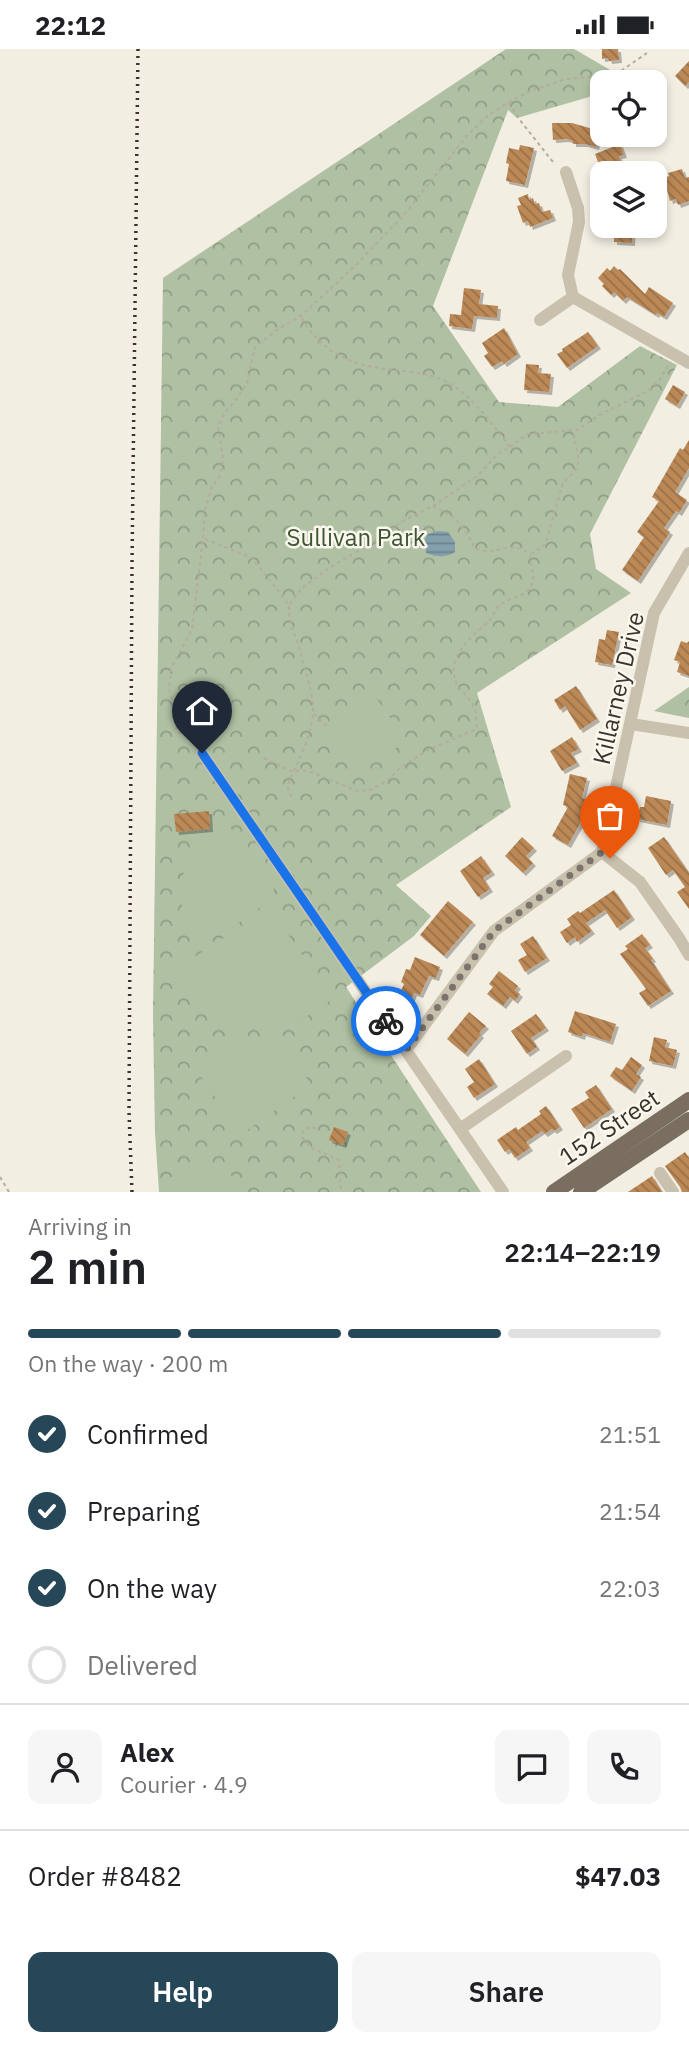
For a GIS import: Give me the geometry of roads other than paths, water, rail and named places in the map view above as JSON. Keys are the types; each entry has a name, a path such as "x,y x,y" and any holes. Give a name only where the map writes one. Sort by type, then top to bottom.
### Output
{"main road":[{"name":"152 Street","path":"554,1192 689,1100"},
{"name":"152 Street","path":"581,1192 689,1120"}],"street":[{"path":"566,173 579,215 568,275 573,297 689,363"},
{"path":"540,320 573,297"},
{"name":"Killarney Drive","path":"602,852 654,613 689,554"},
{"path":"631,724 689,733"},
{"path":"202,753 503,1192"},
{"path":"406,1050 494,931 602,852 640,883 689,955"},
{"path":"460,1129 566,1056"},
{"path":"660,1174 673,1192"}],"water":[{"path":"448,532 455,542 455,552 441,556 426,553 425,539 428,534"}],"railway":[{"path":"132,1192 129,1112 138,49"}],"park label":[{"name":"Sullivan Park","path":"356,537"}]}
